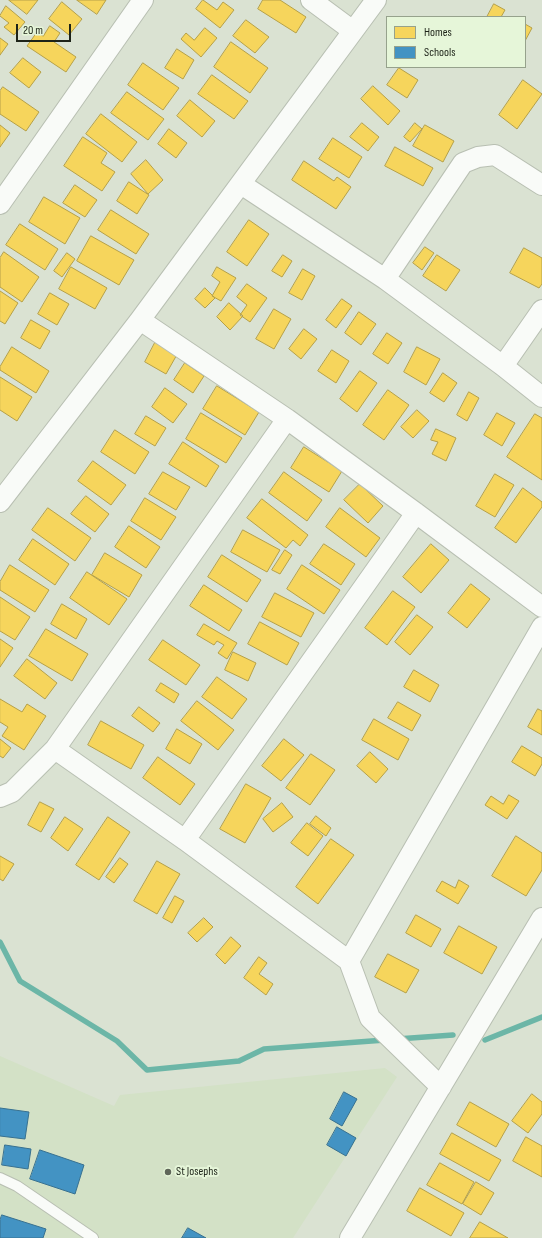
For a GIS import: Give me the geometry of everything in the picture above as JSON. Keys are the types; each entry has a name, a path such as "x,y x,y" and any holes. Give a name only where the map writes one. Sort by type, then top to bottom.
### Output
{"street":[{"path":"0,204 143,0"},
{"path":"311,0 353,31"},
{"path":"0,502 140,320 376,0"},
{"path":"385,279 463,163 478,157 495,155 542,185"},
{"path":"241,184 385,279 503,366 542,398"},
{"path":"503,366 542,310"},
{"path":"140,320 287,419 542,606"},
{"path":"0,797 12,792 55,750 287,419"},
{"path":"185,840 416,513"},
{"path":"349,960 542,627"},
{"path":"55,750 185,840 349,960 370,1018 441,1087"},
{"path":"350,1238 542,918"}],"lane":[{"path":"0,1178 17,1186 93,1238"}],"shaded area":[{"name":"St Josephs","path":"0,1056 114,1106 120,1095 385,1068 397,1077 293,1238 0,1238"}],"building: Homes":[{"path":"9,0 38,0 27,14"},
{"path":"77,0 106,0 97,14"},
{"path":"203,0 217,10 223,2 234,10 220,28 196,9"},
{"path":"263,0 280,0 306,17 296,33 258,9"},
{"path":"62,2 82,19 69,35 49,19"},
{"path":"494,4 505,10 502,16 488,16"},
{"path":"6,6 25,22 14,35 4,27 9,23 0,16"},
{"path":"246,20 269,37 255,53 233,36"},
{"path":"526,25 532,28 526,39"},
{"path":"50,26 60,33 54,42 76,57 66,72 27,46 37,32 43,36"},
{"path":"205,28 217,38 201,57 181,39 186,33 194,40"},
{"path":"0,38 8,44 0,55"},
{"path":"231,42 268,68 250,93 214,67"},
{"path":"177,49 194,60 183,79 165,68"},
{"path":"23,58 41,72 29,88 10,73"},
{"path":"143,63 179,88 163,110 128,85"},
{"path":"399,68 418,80 407,98 387,85"},
{"path":"212,75 248,101 234,119 198,94"},
{"path":"523,80 542,94 517,129 499,115"},
{"path":"373,86 400,111 388,125 361,99"},
{"path":"3,87 39,112 26,131 0,114 0,91"},
{"path":"127,92 164,119 148,140 111,113"},
{"path":"190,100 215,121 202,137 177,116"},
{"path":"101,114 137,142 122,162 86,134"},
{"path":"362,123 379,137 368,151 350,137"},
{"path":"415,123 422,129 410,142 404,137"},
{"path":"0,125 10,133 0,147"},
{"path":"425,125 454,141 443,162 413,146"},
{"path":"169,129 187,143 176,158 158,144"},
{"path":"83,137 107,153 101,163 115,172 102,191 64,166"},
{"path":"333,138 362,157 349,178 319,159"},
{"path":"395,147 433,168 423,186 385,166"},
{"path":"146,160 163,180 148,194 131,174"},
{"path":"304,161 334,181 337,177 351,187 336,209 292,180"},
{"path":"129,182 149,195 137,214 117,201"},
{"path":"75,185 97,200 85,217 63,203"},
{"path":"44,197 80,218 65,244 29,222"},
{"path":"111,210 149,234 136,254 98,230"},
{"path":"249,220 269,234 247,266 227,252"},
{"path":"20,224 58,249 45,270 6,245"},
{"path":"91,236 134,260 119,285 77,261"},
{"path":"425,247 434,253 422,270 413,263"},
{"path":"524,248 542,258 542,284 539,288 510,273"},
{"path":"4,252 39,277 22,302 0,287 0,258"},
{"path":"67,253 75,259 62,277 54,271"},
{"path":"283,255 292,261 282,277 272,271"},
{"path":"437,255 460,270 446,291 423,276"},
{"path":"71,267 107,288 95,309 59,289"},
{"path":"217,267 236,278 221,301 212,296 220,282 212,276"},
{"path":"303,269 315,276 302,300 289,293"},
{"path":"247,284 267,298 250,322 240,315 247,305 237,297"},
{"path":"205,288 215,298 205,308 195,299"},
{"path":"0,291 18,303 5,324 0,321"},
{"path":"50,293 69,304 57,325 38,314"},
{"path":"342,299 352,306 336,328 326,320"},
{"path":"229,303 243,316 230,330 217,317"},
{"path":"274,309 291,319 274,349 256,339"},
{"path":"359,312 376,324 361,345 345,333"},
{"path":"31,320 50,331 40,349 21,338"},
{"path":"304,329 317,339 301,359 289,349"},
{"path":"387,333 402,343 388,364 373,354"},
{"path":"157,339 179,351 166,374 145,362"},
{"path":"12,347 49,371 36,393 0,370 0,367"},
{"path":"417,347 440,359 426,385 404,372"},
{"path":"332,350 349,361 336,383 318,371"},
{"path":"185,363 204,376 193,393 174,380"},
{"path":"360,371 377,383 357,412 340,399"},
{"path":"443,373 457,383 444,402 430,393"},
{"path":"0,377 32,397 17,421 0,410"},
{"path":"217,386 259,412 245,435 203,409"},
{"path":"165,388 187,404 173,423 152,407"},
{"path":"388,390 409,405 384,440 363,425"},
{"path":"469,392 479,398 467,421 457,415"},
{"path":"417,410 429,421 413,438 401,427"},
{"path":"201,413 242,438 226,463 186,439"},
{"path":"497,413 515,423 502,446 484,435"},
{"path":"535,414 542,418 542,480 507,457"},
{"path":"146,416 166,428 155,446 135,434"},
{"path":"436,429 456,438 446,461 432,454 438,442 431,440"},
{"path":"115,430 149,452 135,474 101,452"},
{"path":"183,442 219,466 206,487 169,464"},
{"path":"304,447 342,471 329,492 291,468"},
{"path":"93,461 126,485 111,505 78,481"},
{"path":"163,472 190,487 176,510 149,494"},
{"path":"284,472 322,500 307,521 269,493"},
{"path":"495,474 514,485 495,517 476,506"},
{"path":"360,484 383,506 368,523 344,500"},
{"path":"523,488 542,502 542,507 516,543 495,528"},
{"path":"86,496 109,514 95,532 71,514"},
{"path":"145,498 176,517 161,540 131,521"},
{"path":"262,499 308,535 300,546 293,540 286,548 247,518"},
{"path":"48,508 91,538 75,561 32,530"},
{"path":"340,508 380,538 366,557 326,527"},
{"path":"129,526 160,547 146,568 115,547"},
{"path":"243,530 280,550 267,572 231,552"},
{"path":"33,539 69,564 55,585 19,560"},
{"path":"324,544 355,564 341,585 310,564"},
{"path":"431,544 449,560 421,593 403,577"},
{"path":"285,550 292,555 280,574 272,570"},
{"path":"105,553 142,575 129,597 92,575"},
{"path":"222,555 261,580 247,602 208,577"},
{"path":"10,565 49,590 35,612 0,590 0,582"},
{"path":"302,565 340,590 324,614 287,589"},
{"path":"87,572 127,599 109,625 70,598"},
{"path":"471,584 490,599 467,628 448,613"},
{"path":"204,585 242,610 229,631 190,606"},
{"path":"393,591 415,607 387,645 365,628"},
{"path":"275,593 314,613 301,637 262,617"},
{"path":"0,597 30,617 15,640 0,631"},
{"path":"62,604 87,619 76,639 51,624"},
{"path":"417,615 433,627 410,655 395,642"},
{"path":"260,622 299,643 287,665 248,644"},
{"path":"204,624 237,643 227,659 218,653 224,645 217,641 214,645 197,635"},
{"path":"46,629 88,654 72,681 29,656"},
{"path":"0,639 13,648 0,667"},
{"path":"163,640 200,665 186,685 149,660"},
{"path":"233,652 256,663 248,681 225,670"},
{"path":"27,659 57,683 45,699 14,676"},
{"path":"414,670 439,685 430,702 404,687"},
{"path":"217,677 247,699 232,719 202,697"},
{"path":"161,683 179,694 174,703 156,691"},
{"path":"0,699 22,712 27,704 46,716 24,750 2,736 8,727 0,722"},
{"path":"197,701 234,730 218,750 181,721"},
{"path":"398,702 421,715 412,731 388,718"},
{"path":"139,707 160,723 153,732 132,716"},
{"path":"538,709 542,711 542,735 528,727"},
{"path":"374,719 409,739 398,760 362,740"},
{"path":"101,721 144,745 131,769 88,745"},
{"path":"177,729 202,744 190,764 166,749"},
{"path":"0,739 11,748 3,758 0,756"},
{"path":"284,739 304,755 281,781 262,766"},
{"path":"522,746 542,758 542,764 535,776 512,762"},
{"path":"370,752 388,769 376,783 357,766"},
{"path":"311,754 335,770 310,805 286,788"},
{"path":"158,757 195,784 180,805 143,778"},
{"path":"246,784 271,798 245,843 220,829"},
{"path":"509,795 519,801 507,819 485,805 491,796 503,804"},
{"path":"40,802 54,809 41,832 28,825"},
{"path":"282,803 293,817 273,832 263,819"},
{"path":"316,816 331,828 326,836 310,824"},
{"path":"65,817 83,829 68,851 51,838"},
{"path":"108,817 130,832 99,880 76,865"},
{"path":"307,823 323,836 308,856 291,843"},
{"path":"516,836 542,853 542,870 526,896 492,876"},
{"path":"331,839 354,855 318,904 296,887"},
{"path":"0,856 14,864 3,881 0,879"},
{"path":"120,858 128,864 114,883 106,877"},
{"path":"157,861 180,874 157,914 134,901"},
{"path":"459,880 469,886 458,904 436,891 442,881 455,888"},
{"path":"175,896 184,901 172,923 163,918"},
{"path":"416,915 441,929 431,947 406,933"},
{"path":"204,918 213,927 197,942 188,933"},
{"path":"459,926 497,947 482,974 444,953"},
{"path":"231,937 241,946 225,964 216,955"},
{"path":"388,954 419,970 406,993 375,977"},
{"path":"259,957 267,963 259,974 273,984 266,995 244,978"},
{"path":"532,1094 542,1102 542,1114 528,1133 512,1121"},
{"path":"470,1102 509,1124 496,1147 457,1125"},
{"path":"452,1133 501,1160 489,1181 440,1154"},
{"path":"526,1137 542,1146 542,1177 513,1161"},
{"path":"440,1163 474,1182 462,1204 427,1185"},
{"path":"476,1182 494,1193 481,1215 463,1204"},
{"path":"420,1188 464,1213 451,1236 407,1211"},
{"path":"480,1222 508,1238 470,1238"}],"building: Schools":[{"path":"344,1092 357,1099 342,1126 330,1119"},
{"path":"0,1108 29,1112 25,1139 0,1136"},
{"path":"337,1127 356,1138 346,1156 327,1145"},
{"path":"5,1145 31,1149 28,1169 2,1165"},
{"path":"40,1150 84,1165 75,1194 30,1179"},
{"path":"2,1215 46,1229 43,1238 0,1238 0,1220"},
{"path":"188,1228 206,1238 182,1238"}],"waterway":[{"path":"0,942 20,981 117,1041 147,1070 239,1061 264,1049 385,1040"},
{"path":"485,1040 542,1017"},
{"path":"397,1039 453,1035"}],"place":[{"name":"St Josephs","path":"168,1172"}]}
